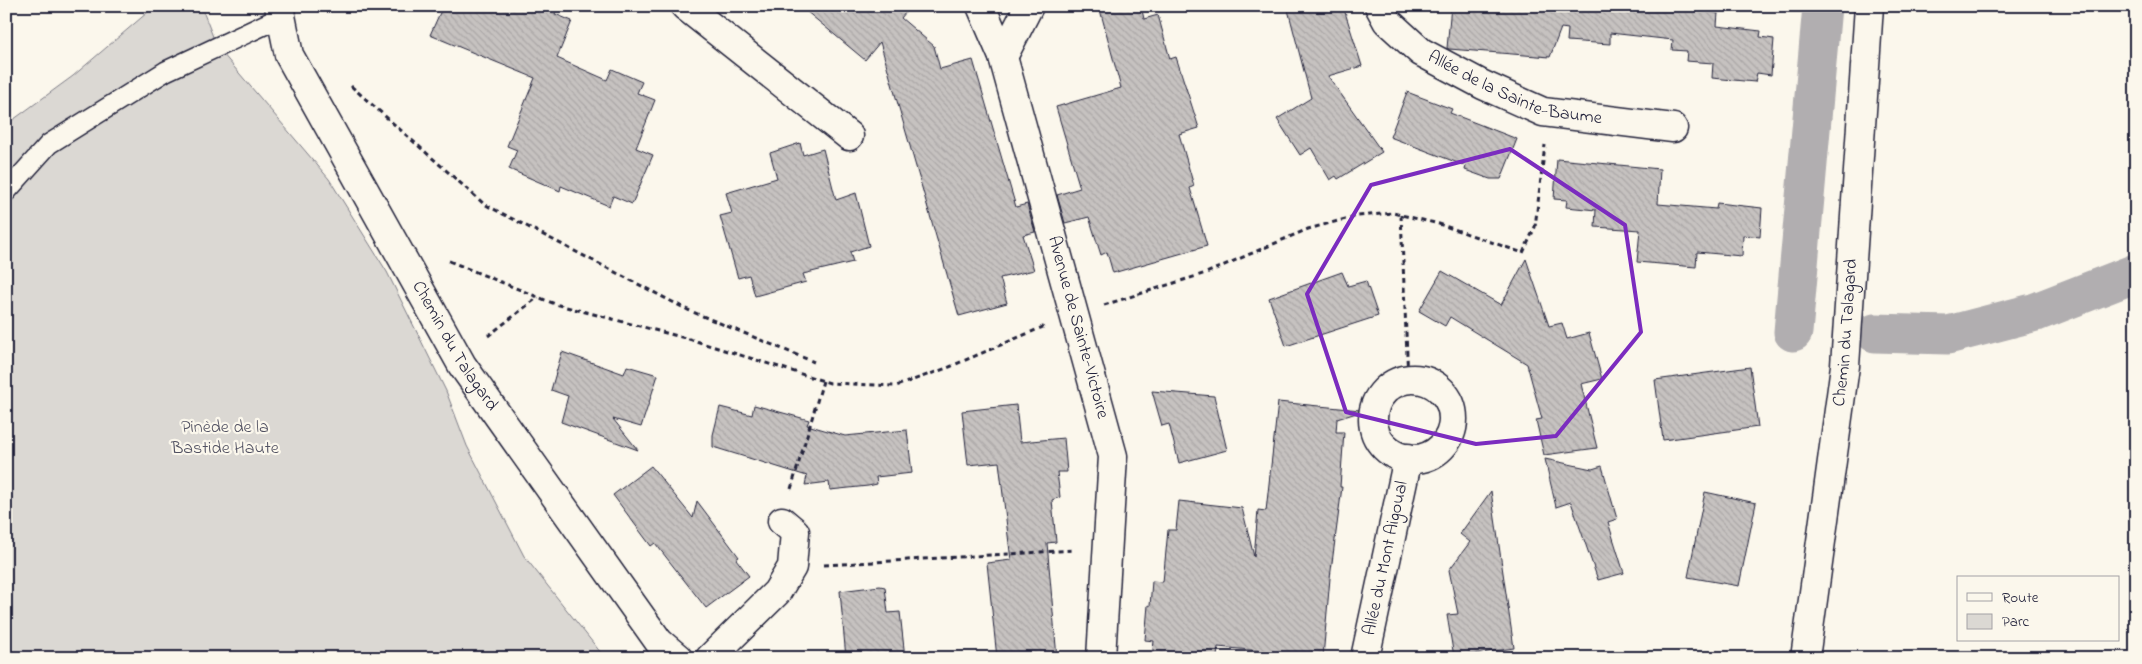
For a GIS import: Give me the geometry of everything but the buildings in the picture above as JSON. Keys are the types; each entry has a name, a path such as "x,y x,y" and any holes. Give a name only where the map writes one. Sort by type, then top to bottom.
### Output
{"street":[{"path":"685,6 849,136"},
{"name":"Avenue de Sainte-Victoire","path":"981,6 1003,57 1113,456 1101,658"},
{"path":"1003,57 1029,6"},
{"name":"Allée de la Sainte-Baume","path":"1379,6 1387,21 1421,52 1482,85 1549,113 1673,128"},
{"name":"Chemin du Talagard","path":"1805,658 1846,366 1869,6"},
{"name":"Chemin du Talagard","path":"280,12 289,55 462,364 659,642 678,658"},
{"name":"Allée du Mont Aigoual","path":"1408,379 1421,379 1433,384 1444,393 1451,405 1454,418 1451,432 1444,444 1434,453 1421,458 1408,458 1395,454 1385,447 1378,437 1374,412 1378,400 1386,390 1396,383 1408,379"},
{"name":"Allée du Mont Aigoual","path":"1365,658 1408,458"},
{"path":"710,658 777,592 792,567 795,532 782,521"}],"lane":[{"path":"6,192 49,144 166,71 280,12"}],"path":[{"path":"351,86 484,204 688,310 814,362"},
{"path":"1099,307 1206,273 1308,229 1357,216 1393,213 1439,224 1523,253 1535,227 1549,113"},
{"path":"1401,216 1408,379"},
{"path":"449,261 555,304 689,339 823,381 896,386 946,368 1053,323"},
{"path":"488,336 538,297"},
{"path":"782,521 823,381"},
{"path":"792,567 1108,548"}],"highlighted area":[{"path":"1510,149 1625,225 1641,332 1556,436 1476,444 1346,412 1307,294 1371,185"}],"green space":[{"name":"Pinède de la Bastide Haute","path":"155,6 201,6 217,47 329,179 387,272 446,391 467,446 524,556 605,658 6,658 6,125 73,76"}],"waterway":[{"path":"1793,332 1822,6"},
{"path":"1875,333 1948,335 2036,312 2136,273"}]}
